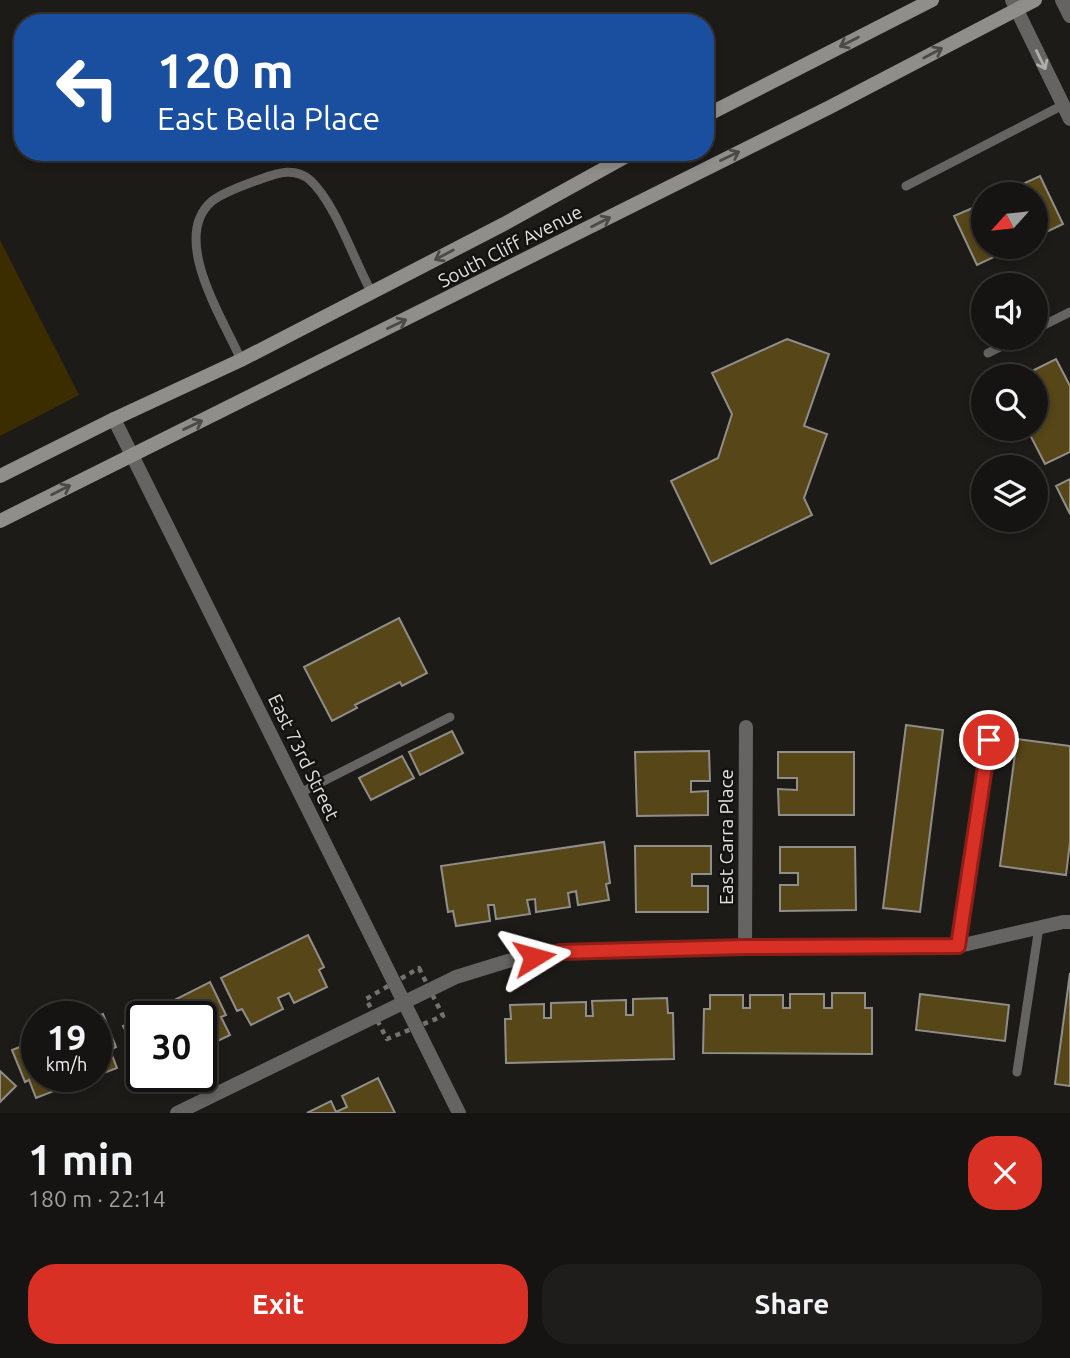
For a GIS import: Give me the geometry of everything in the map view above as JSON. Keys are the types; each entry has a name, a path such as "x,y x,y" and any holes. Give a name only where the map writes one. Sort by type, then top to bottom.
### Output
{"main road":[{"path":"714,111 932,0"},
{"name":"South Cliff Avenue","path":"0,521 830,107 1014,5 1035,0"},
{"name":"South Cliff Avenue","path":"0,476 241,360 617,161"}],"street":[{"path":"1062,0 1070,16"},
{"path":"1014,5 1070,119"},
{"name":"East 73rd Street","path":"114,419 458,1113"},
{"name":"East Carra Place","path":"745,947 746,727"},
{"path":"958,946 989,740"},
{"path":"177,1113 456,977 508,961 560,952 745,947 958,946 1070,922"}],"lane":[{"path":"906,186 1063,105"},
{"path":"241,360 205,282 195,246 197,222 212,201 286,170 309,178 330,208 372,293"},
{"path":"1048,323 1070,312"},
{"path":"988,353 994,350"},
{"path":"300,793 450,717"},
{"path":"1017,1072 1039,927"}],"shaded area":[{"path":"0,240 79,395 0,436"}],"building":[{"path":"1040,176 1043,182 1027,182"},
{"path":"1048,193 1063,224 1048,231"},
{"path":"971,209 971,252 954,216"},
{"path":"974,259 990,259 977,265"},
{"path":"787,339 829,354 804,426 827,434 804,498 812,515 711,564 671,481 718,458 732,414 712,373"},
{"path":"1056,359 1070,386 1070,452 1048,463 1048,455 1040,455 1033,441 1048,441 1046,364"},
{"path":"1070,479 1070,514 1056,486"},
{"path":"399,618 427,673 402,686 400,682 355,705 357,708 332,721 304,667"},
{"path":"906,725 943,730 920,912 883,908"},
{"path":"452,731 463,753 420,775 409,752"},
{"path":"1017,739 1070,746 1070,842 1066,875 1000,866"},
{"path":"709,751 710,781 691,781 691,792 708,791 708,815 637,816 635,752"},
{"path":"778,752 854,752 854,815 779,815 778,789 797,790 797,778 778,778"},
{"path":"402,756 414,778 371,800 359,778"},
{"path":"604,842 610,883 606,884 609,900 578,905 576,891 568,893 570,907 536,912 535,899 527,900 530,914 496,919 494,905 488,905 490,921 456,926 453,911 448,912 441,866"},
{"path":"635,846 711,846 711,874 692,874 692,886 708,886 708,912 636,912"},
{"path":"780,847 855,847 856,910 780,911 780,885 798,885 798,873 780,873"},
{"path":"308,935 324,967 319,970 327,987 294,1003 289,993 278,998 283,1009 251,1025 242,1009 237,1011 221,978"},
{"path":"1070,973 1070,1086 1055,1084"},
{"path":"210,982 226,1015 221,1017 230,1035 217,1041 217,1001 172,1001"},
{"path":"832,993 865,993 865,1008 872,1008 872,1054 703,1053 704,1009 710,1009 710,995 743,995 743,1008 750,1008 750,995 783,995 783,1008 790,1008 790,994 824,994 824,1008 832,1008"},
{"path":"920,994 1009,1005 1005,1041 916,1030"},
{"path":"667,998 668,1013 673,1013 674,1059 506,1063 505,1019 511,1019 510,1005 544,1004 544,1018 551,1018 551,1003 586,1002 586,1016 593,1016 592,1001 626,1000 626,1015 633,1015 633,999"},
{"path":"21,1046 21,1072 12,1050"},
{"path":"112,1055 117,1068 112,1070"},
{"path":"0,1071 16,1086 0,1102"},
{"path":"378,1078 395,1113 307,1113 331,1101 336,1112 347,1107 342,1096"},
{"path":"34,1092 51,1092 36,1098"}],"route":[{"path":"534,957 560,952 745,947 958,946 989,740"}]}
